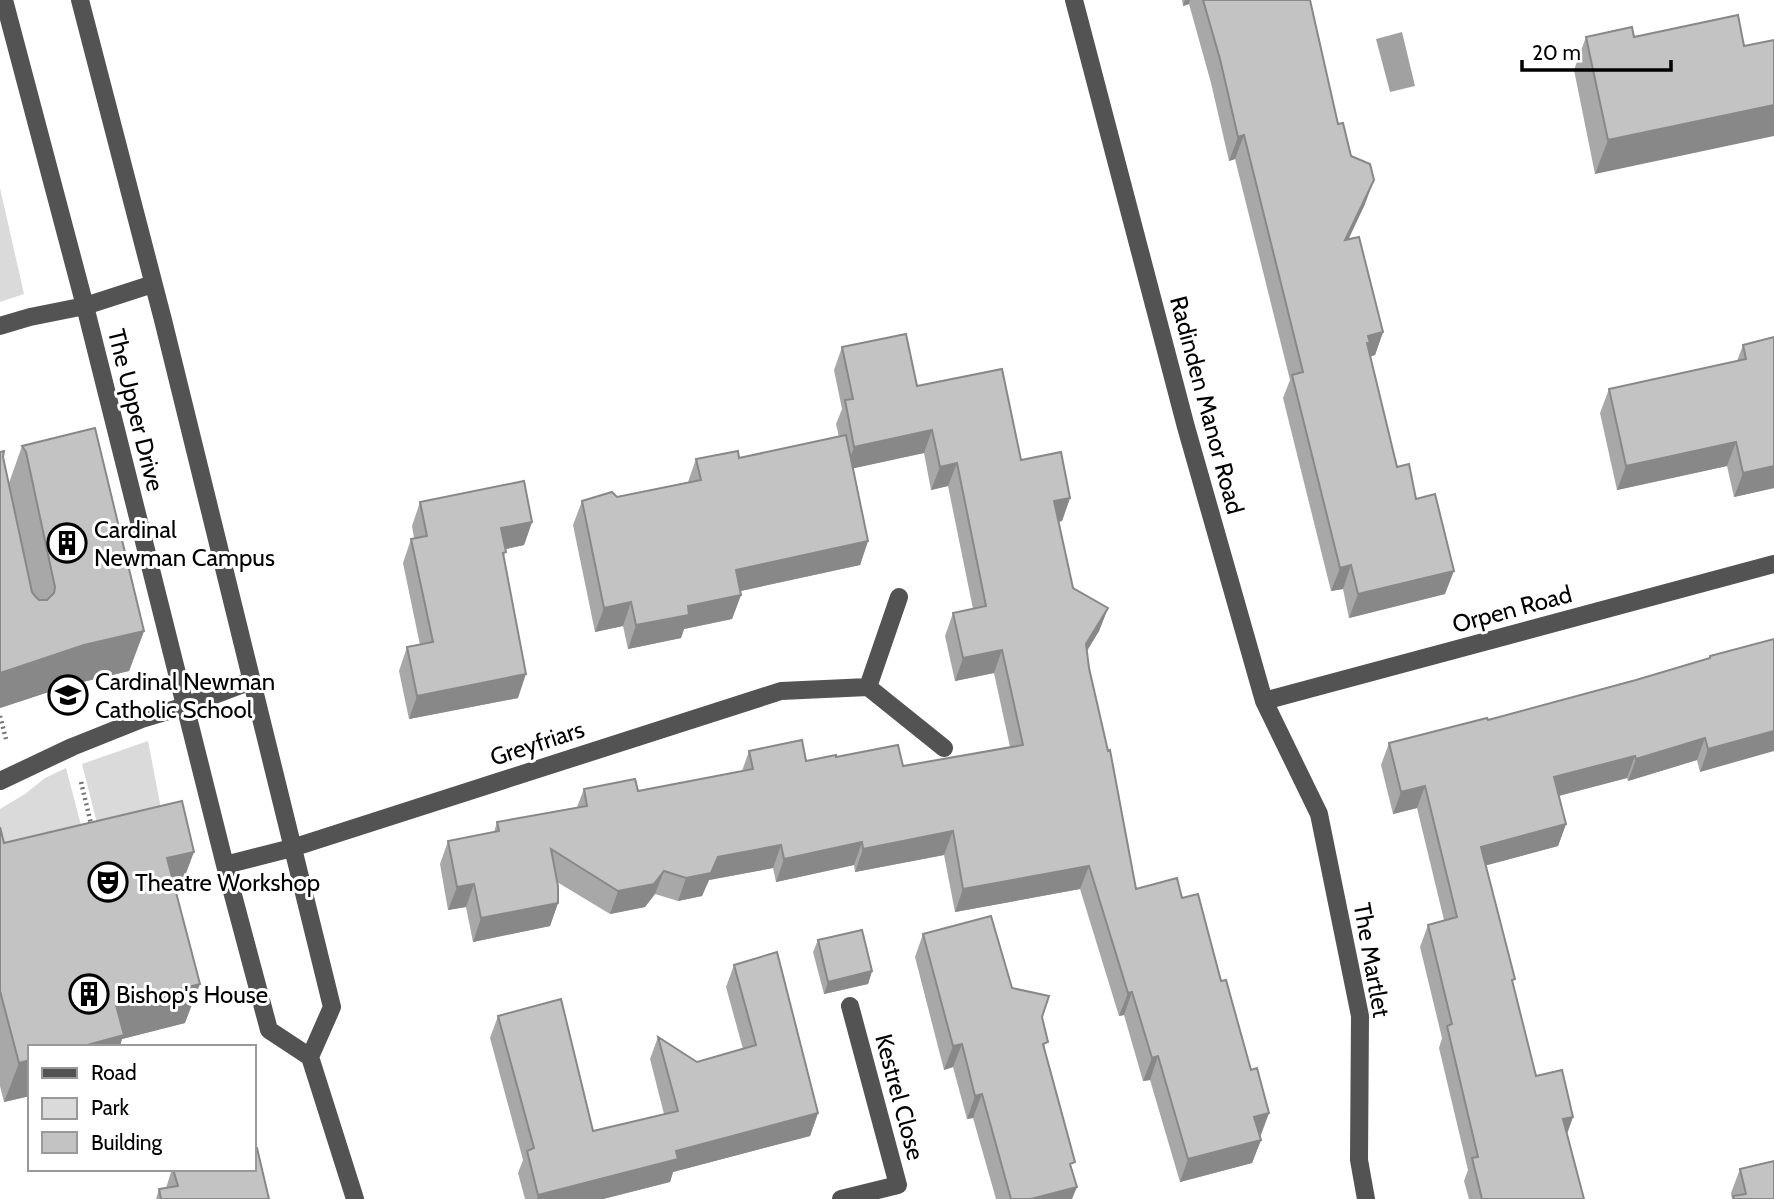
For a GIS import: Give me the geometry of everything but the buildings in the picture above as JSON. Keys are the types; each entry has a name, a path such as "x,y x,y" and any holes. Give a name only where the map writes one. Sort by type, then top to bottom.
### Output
{"street":[{"name":"The Upper Drive","path":"4,0 85,306 269,1030 310,1057 332,1007 80,0"},
{"name":"Radinden Manor Road","path":"1074,0 1186,427 1264,701 1319,814"},
{"path":"0,326 85,306 153,284"},
{"name":"Orpen Road","path":"1264,701 1774,564"},
{"path":"900,597 868,687 943,748"},
{"path":"0,781 72,747 142,719 251,681"},
{"name":"Greyfriars","path":"225,865 292,848 781,691 868,687"},
{"name":"The Martlet","path":"1319,814 1360,1016 1359,1160 1366,1199"},
{"name":"Kestrel Close","path":"841,1199 898,1185 850,1006"},
{"path":"310,1057 355,1199"}],"path":[{"path":"72,747 95,840"}],"green space":[{"path":"0,188 24,294 0,302"},
{"path":"148,741 165,829 103,847 82,764"},
{"path":"66,768 87,848 0,869 0,809 45,778"}],"shaded area":[{"path":"1402,32 1415,86 1390,92 1376,39"}],"place":[{"name":"Cardinal Newman Campus","path":"67,543"},
{"name":"Cardinal Newman Catholic School","path":"68,695"},
{"name":"Theatre Workshop","path":"108,882"},
{"name":"Bishop's House","path":"89,994"}]}
